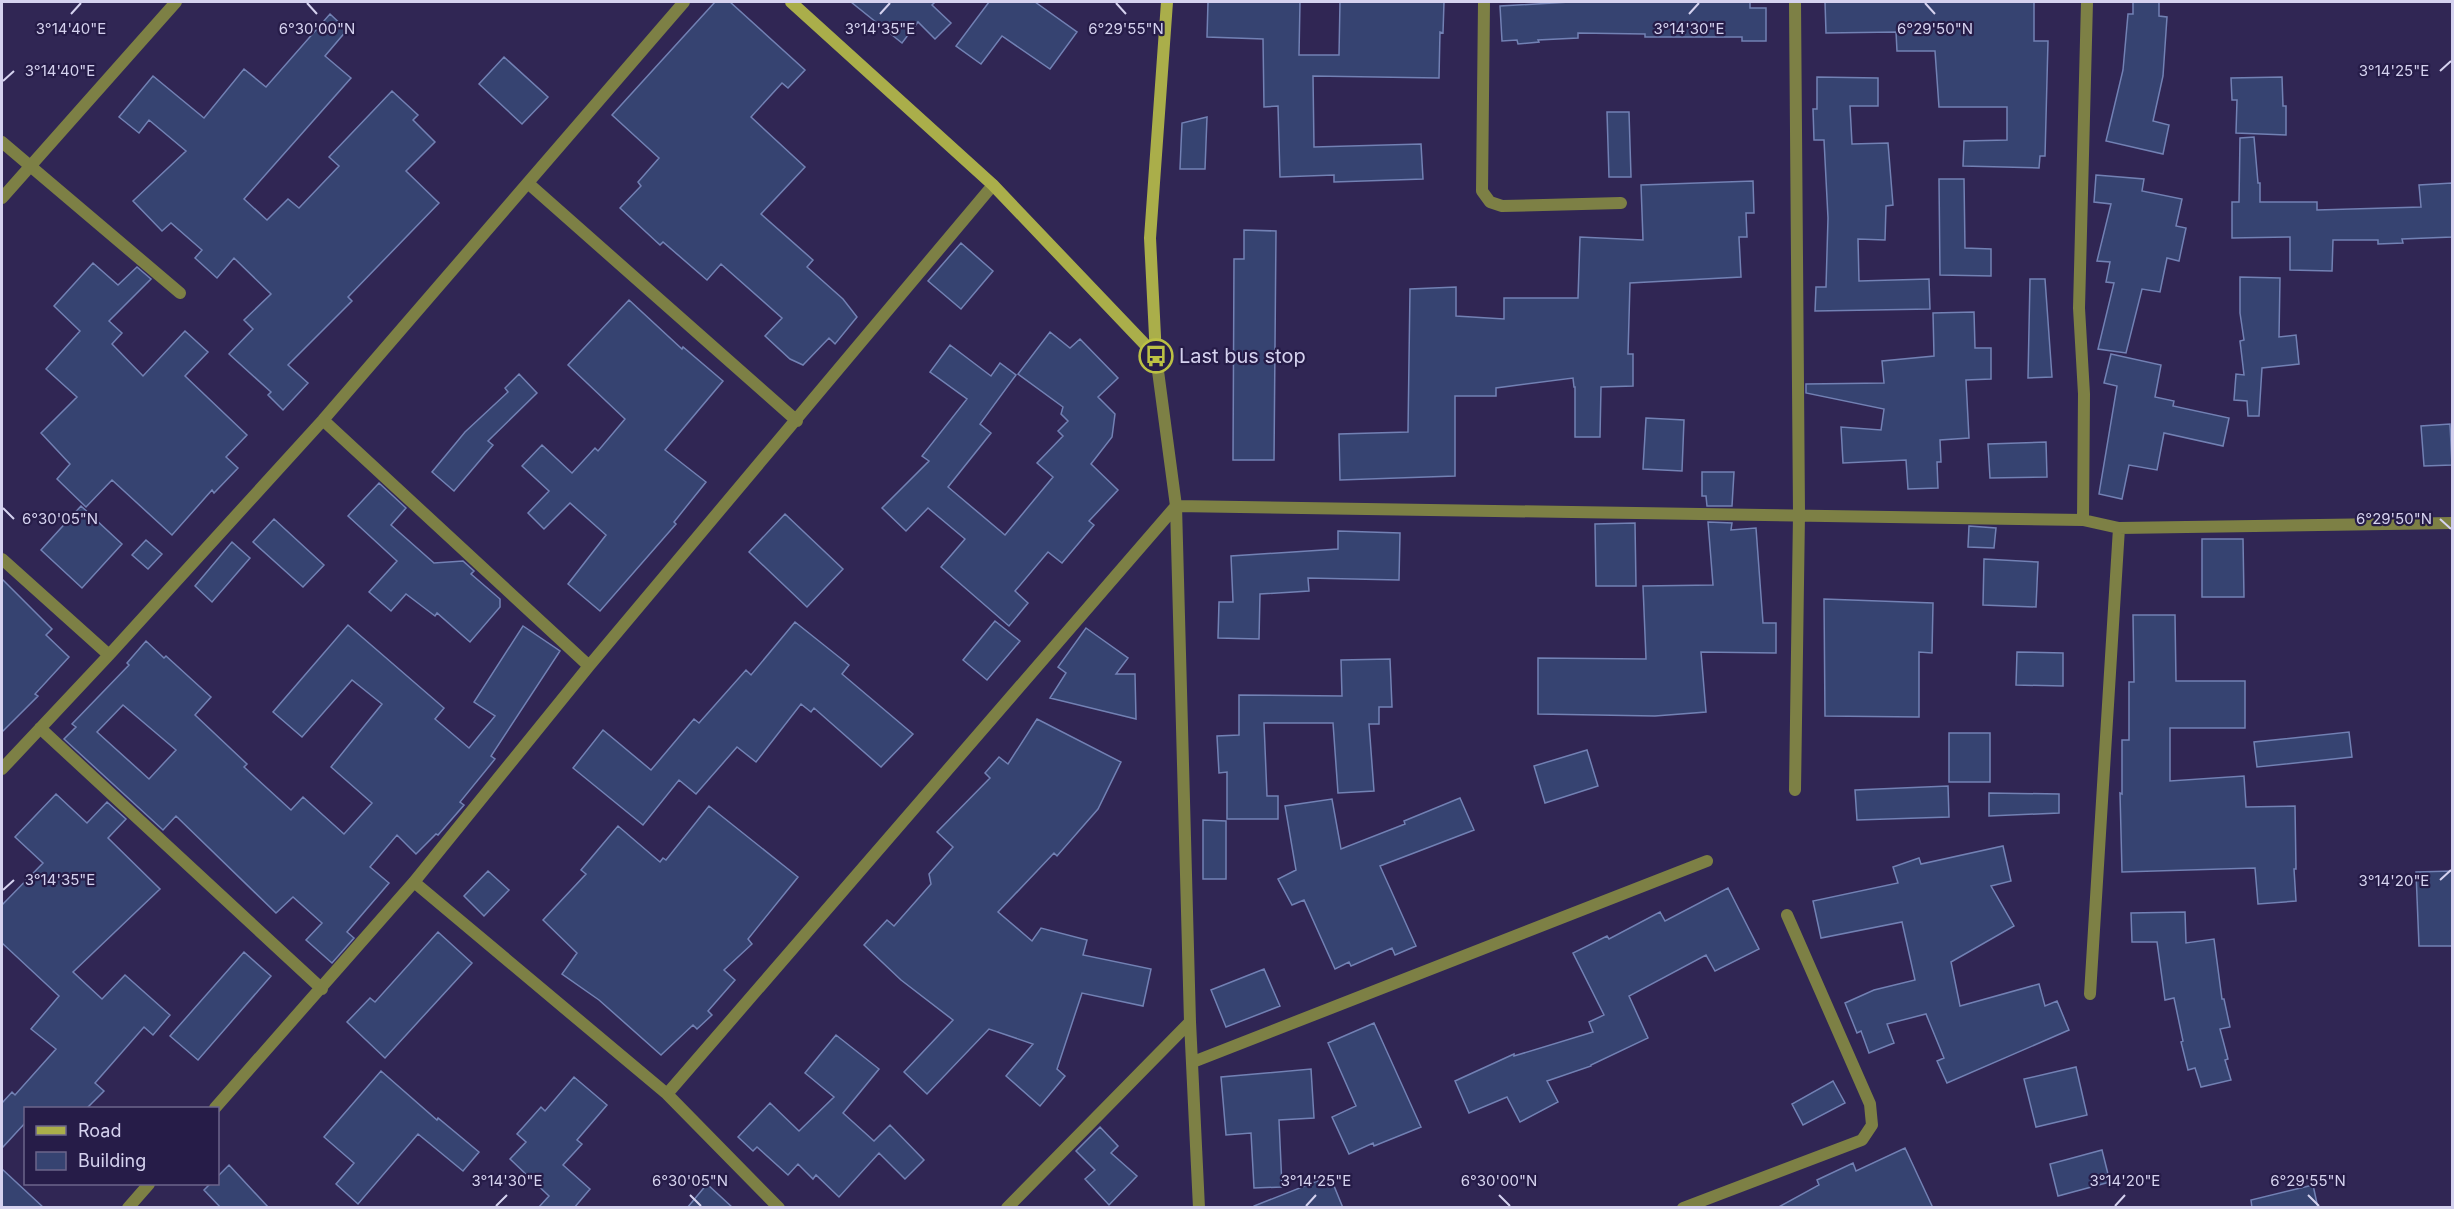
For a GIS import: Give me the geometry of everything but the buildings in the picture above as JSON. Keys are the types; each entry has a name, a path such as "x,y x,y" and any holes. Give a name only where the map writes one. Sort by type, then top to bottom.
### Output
{"street":[{"path":"2,198 176,2"},
{"path":"2,770 110,656 323,420 684,2"},
{"path":"791,2 993,185 1156,356"},
{"path":"1167,2 1149,238 1156,356 1176,506 1190,1022 1199,1208"},
{"path":"1484,2 1482,191 1490,202 1502,206 1621,203"},
{"path":"1795,2 1799,514 1795,790"},
{"path":"2083,520 2084,394 2079,308 2087,2"},
{"path":"2,142 180,293"},
{"path":"529,184 797,421"},
{"path":"216,1107 414,882 589,666 993,185"},
{"path":"323,420 589,666"},
{"path":"1176,506 2083,520 2119,528 2452,523"},
{"path":"667,1094 1176,506"},
{"path":"2090,994 2119,528"},
{"path":"2,559 110,656"},
{"path":"40,728 322,989"},
{"path":"1193,1062 1707,861"},
{"path":"414,882 667,1094 779,1208"},
{"path":"1683,1208 1862,1140 1872,1125 1870,1104 1787,915"},
{"path":"1007,1208 1190,1022"},
{"path":"128,1208 148,1185"}],"place":[{"name":"Last bus stop","path":"1156,356"}]}
